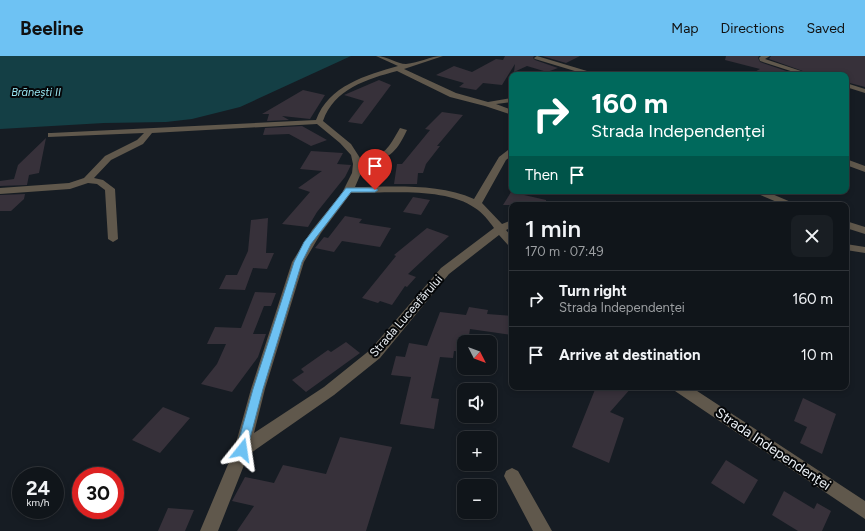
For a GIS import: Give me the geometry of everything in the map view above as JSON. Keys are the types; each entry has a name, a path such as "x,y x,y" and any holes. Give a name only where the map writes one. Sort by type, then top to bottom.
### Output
{"street":[{"path":"379,56 453,94 509,112"},
{"path":"319,122 321,112 338,93 366,80 440,56"},
{"path":"764,57 767,62 800,72"},
{"path":"537,58 586,72"},
{"path":"849,86 865,91"},
{"path":"488,104 509,100"},
{"path":"51,135 319,122 350,149 357,161 353,181 349,190 307,244 298,262 258,389 242,450 209,531"},
{"path":"88,180 108,158 140,142 145,138 150,129"},
{"path":"357,161 376,158 388,154 394,150 403,130"},
{"path":"476,204 502,159 509,153"},
{"path":"849,163 865,169"},
{"path":"0,191 70,186 88,180 100,182 110,189 114,239"},
{"path":"349,190 432,192 476,204 506,226"},
{"path":"778,195 788,202"},
{"path":"849,225 865,231"},
{"name":"Strada Luceafărului","path":"242,450 329,391 375,354 445,271 506,226"},
{"path":"849,247 865,250"},
{"name":"Strada Independenței","path":"684,390 865,511"},
{"path":"512,476 544,531"}],"water":[{"name":"Brănești II","path":"0,56 351,56 240,107 192,119 166,122 104,123 0,129"}],"building":[{"path":"505,56 534,56 533,58 535,60 558,68 547,72 527,66 514,72 515,64 502,85 483,83 476,90 459,87 464,83 436,75 454,66 472,72 496,59 503,60"},
{"path":"542,56 580,56 566,63"},
{"path":"726,56 759,56 758,58 760,62 789,72 754,72 760,69 725,60"},
{"path":"771,56 865,56 865,87 849,83 849,72 806,72 769,59"},
{"path":"379,80 391,85 362,124 348,122 364,101 344,95"},
{"path":"303,90 325,95 310,119 282,116 289,120 267,121 269,114 262,114"},
{"path":"442,112 463,115 437,146 440,146 426,164 423,173 418,173 417,184 394,184 397,164 402,164 430,130 425,129"},
{"path":"302,126 327,140 311,146 289,134 263,135 265,128"},
{"path":"46,138 39,173 29,175 27,185 0,186 0,181 14,179 18,165"},
{"path":"311,151 343,153 337,164 351,165 345,177 317,212 308,227 282,224 310,192 298,188 322,171 300,169"},
{"path":"25,194 24,199 11,211 0,211 0,195"},
{"path":"510,194 520,194 546,200 546,202 509,202 509,205 503,205"},
{"path":"413,197 430,200 421,215 403,212"},
{"path":"345,216 362,219 359,223 391,228 380,247 342,241 334,252 315,248 324,237 328,238"},
{"path":"268,218 266,253 274,253 267,269 253,268 245,290 219,289 226,275 237,275 248,251 251,220"},
{"path":"427,228 449,236 408,274 416,277 407,287 405,286 392,305 380,301 378,303 362,298 396,256 394,255"},
{"path":"255,292 276,293 271,306 264,306 253,334 266,334 258,357 232,392 201,384 217,364 226,344 207,344 215,327 241,328"},
{"path":"469,307 488,310 487,314 509,316 509,335 470,329 469,335 457,335 457,351 454,351 453,358 440,357 431,398 439,399 434,429 400,424 411,377 391,375 396,356 405,357 409,343 427,346 440,312 466,315"},
{"path":"346,342 360,353 306,392 292,380 304,372 301,369 328,350 331,352"},
{"path":"595,390 629,390 610,412 624,418 609,463 572,447"},
{"path":"803,398 836,414 822,454 800,443 807,427 794,421"},
{"path":"163,407 190,418 160,453 132,440"},
{"path":"340,437 392,447 366,531 237,531 254,506 232,501 245,477 274,483 283,465 326,474"},
{"path":"726,460 758,480 744,504 711,483"},
{"path":"784,491 814,509 817,503 831,511 822,531 798,531 772,515"},
{"path":"168,508 194,510 185,531 158,531"}],"route":[{"path":"242,450 258,389 298,262 307,244 349,190 375,190"}]}
